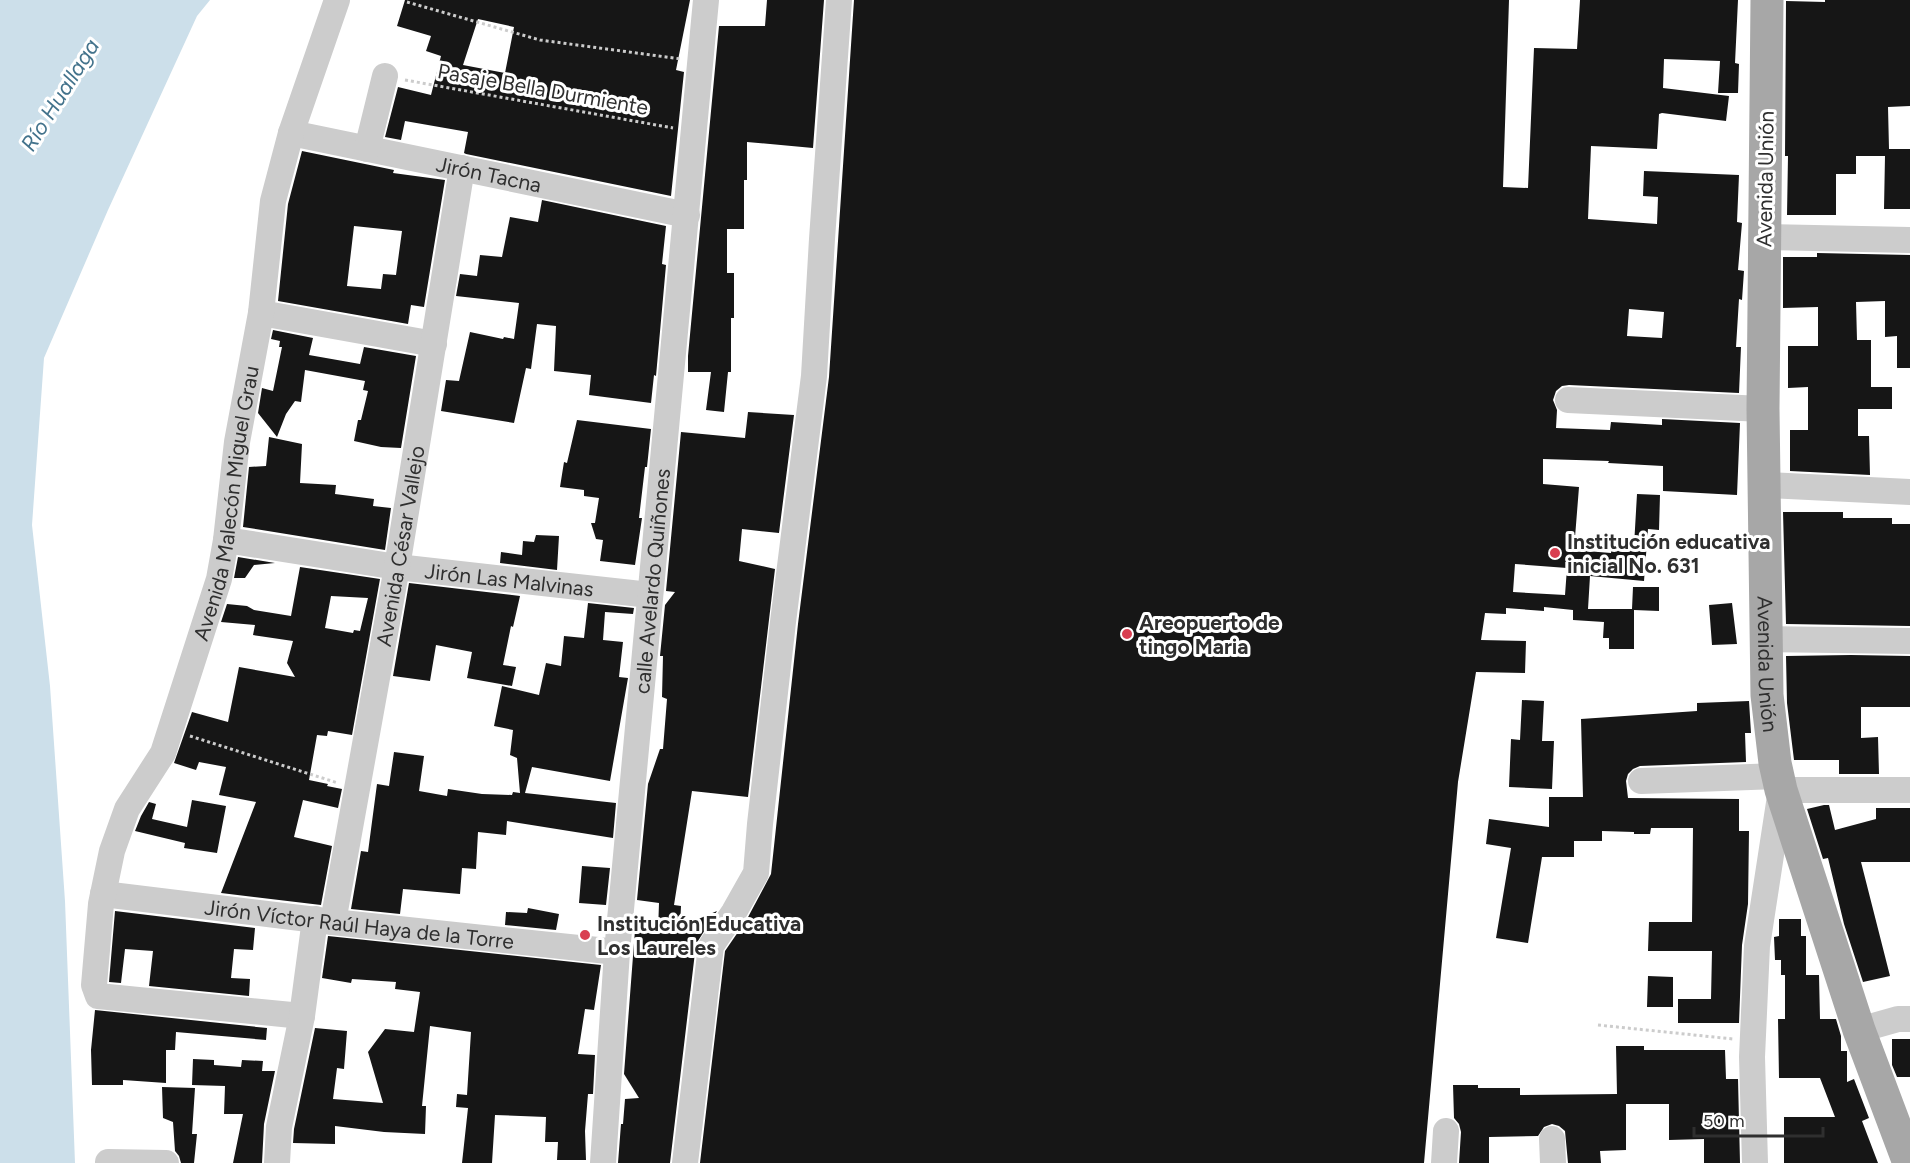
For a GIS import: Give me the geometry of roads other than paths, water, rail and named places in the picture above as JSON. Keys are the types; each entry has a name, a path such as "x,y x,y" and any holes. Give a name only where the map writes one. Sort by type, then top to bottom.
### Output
{"main road":[{"name":"Avenida Unión","path":"1767,0 1763,409 1766,485 1767,694 1779,783 1859,1030 1910,1163"}],"street":[{"name":"Avenida Malecón Miguel Grau","path":"302,1016 98,996 94,985 103,894 112,851 127,809 163,753 219,579 226,540 237,442 261,313 273,201 291,133 337,0"},
{"name":"calle Avelardo Quiñones","path":"603,1163 617,952 706,0"},
{"path":"685,1163 711,946 735,912 756,873 814,376 839,0"},
{"path":"367,149 385,76"},
{"name":"Jirón Tacna","path":"291,133 687,215"},
{"name":"Avenida César Vallejo","path":"277,1163 279,1127 302,1016 357,789 462,168"},
{"path":"1764,237 1910,240"},
{"path":"261,313 434,344"},
{"path":"1568,400 1763,409"},
{"path":"1766,485 1910,492"},
{"name":"Jirón Las Malvinas","path":"226,540 396,567 650,595"},
{"path":"1767,639 1910,640"},
{"path":"1641,781 1779,783 1910,790"},
{"path":"1755,1163 1753,1040 1757,946 1779,783"},
{"name":"Jirón Víctor Raúl Haya de la Torre","path":"103,894 617,952"},
{"path":"1859,1030 1898,1019 1910,1019"},
{"path":"1444,1163 1446,1131"},
{"path":"108,1162 166,1163"}],"water":[{"name":"Río Huallaga","path":"0,0 210,0 197,16 108,210 44,358 32,525 50,686 65,901 75,1163 0,1163"}],"place":[{"name":"Institución educativa inicial No. 631","path":"1555,553"},
{"name":"Areopuerto de tingo Maria","path":"1127,634"},
{"name":"Institución Educativa Los Laureles","path":"585,935"}]}
